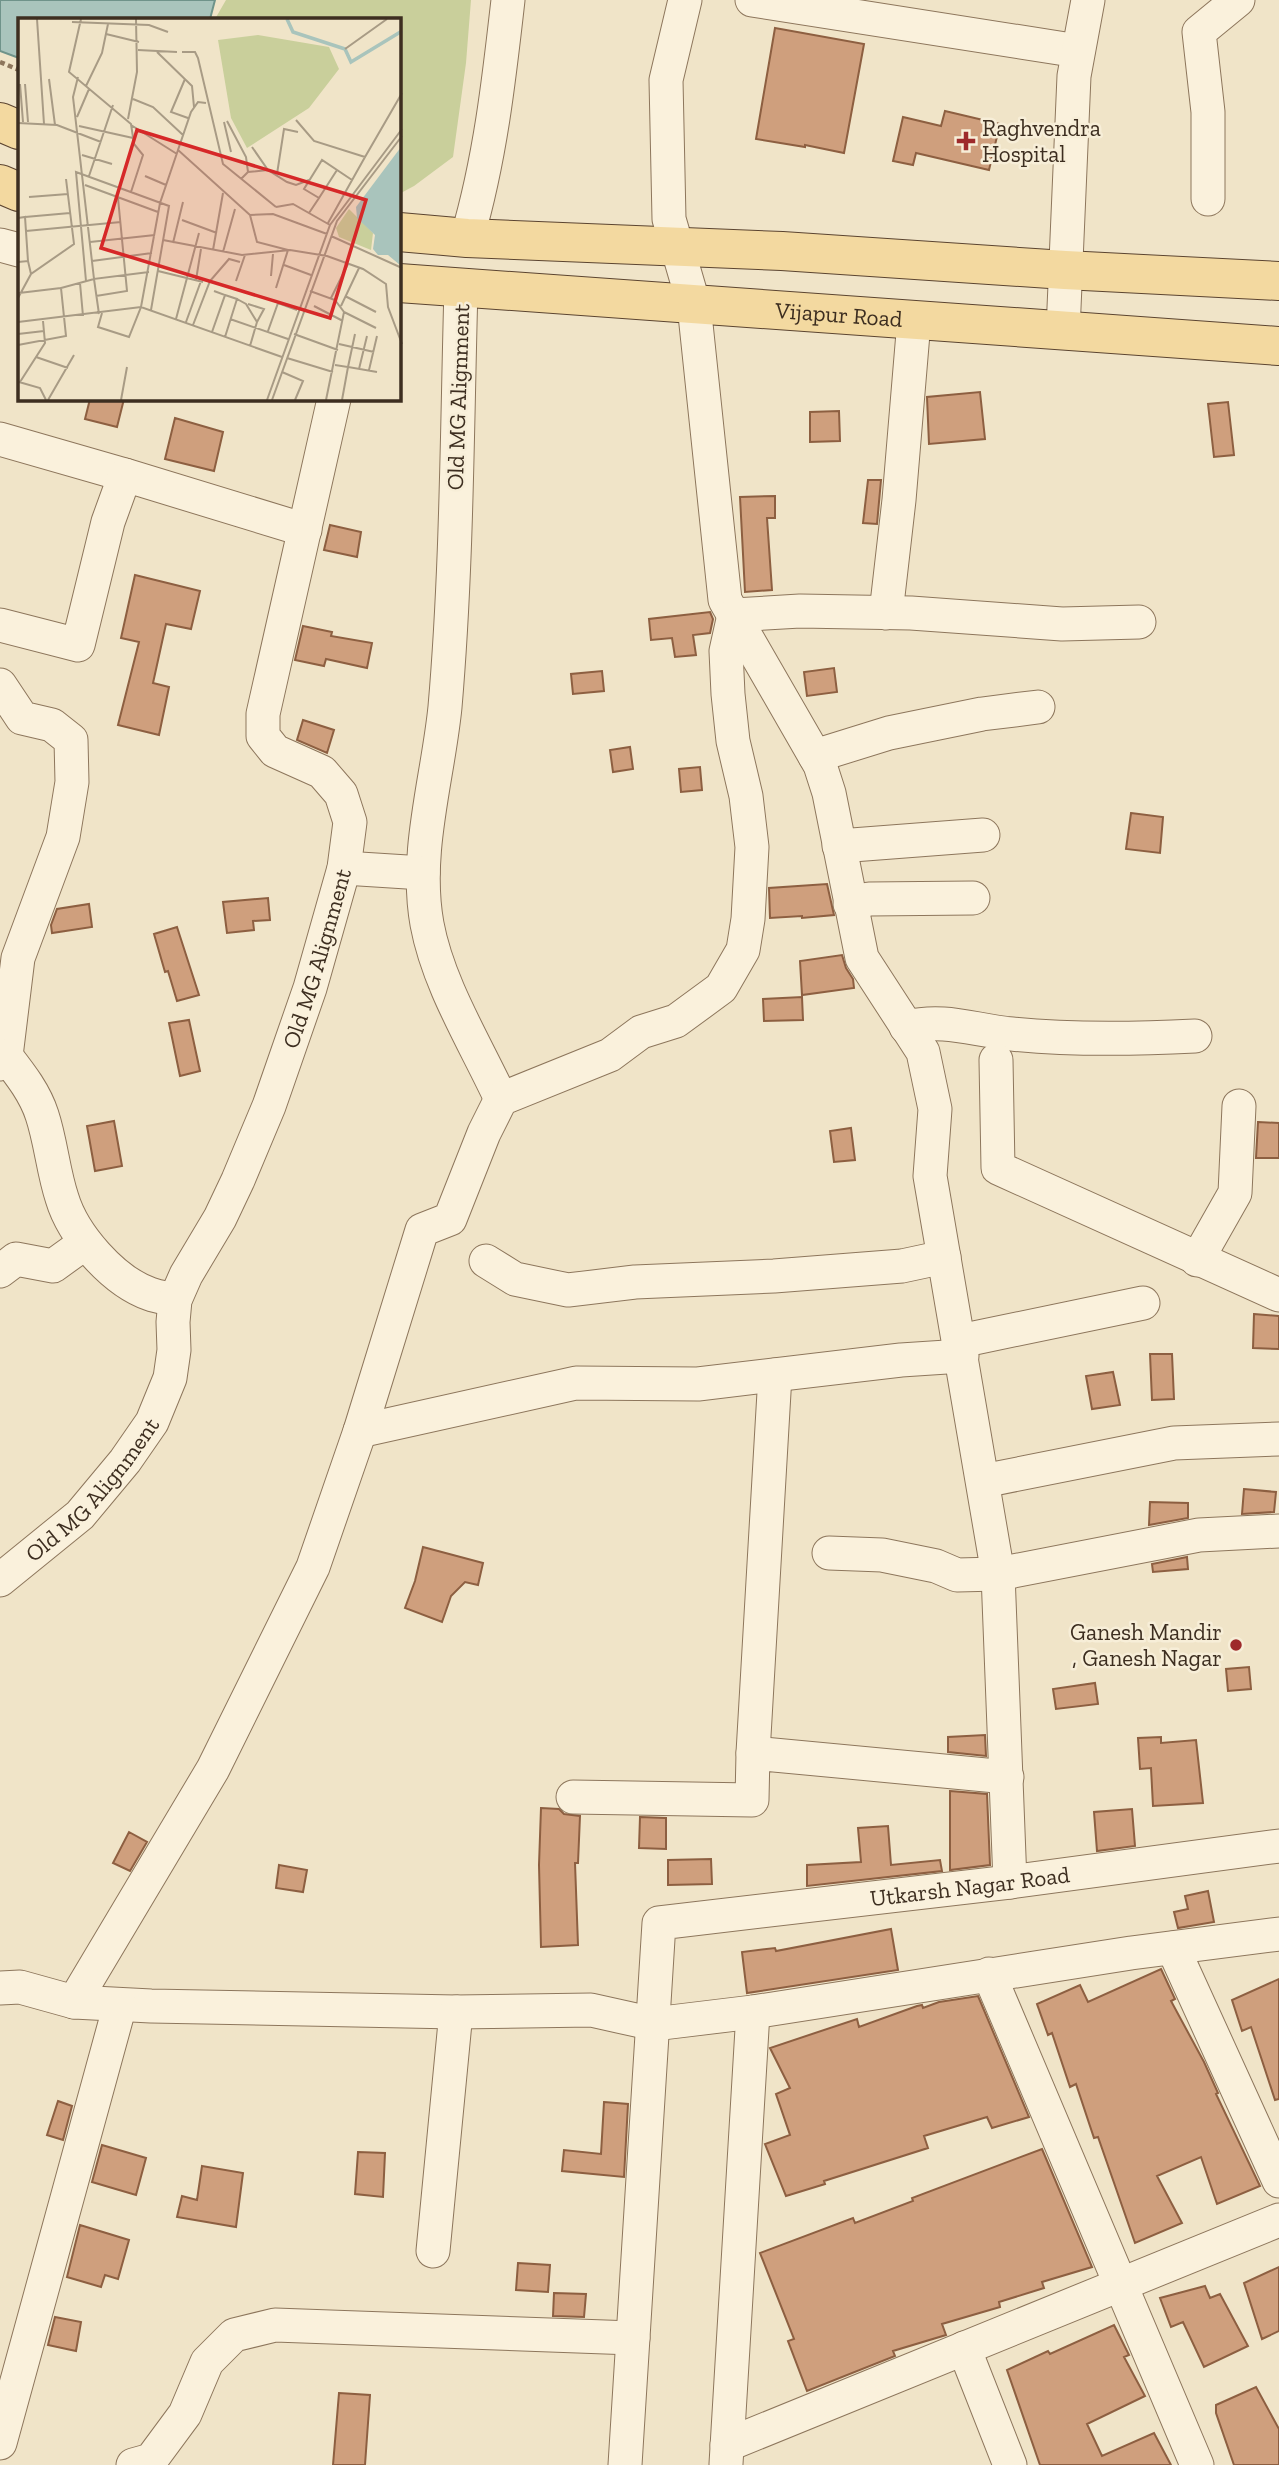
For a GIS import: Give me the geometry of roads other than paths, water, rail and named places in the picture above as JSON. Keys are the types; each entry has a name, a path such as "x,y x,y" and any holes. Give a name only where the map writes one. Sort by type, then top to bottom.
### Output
{"main road":[{"path":"0,122 18,130"},
{"path":"0,184 18,192"},
{"path":"401,232 782,251 1279,281"},
{"name":"Vijapur Road","path":"401,283 1279,346"}],"street":[{"path":"467,237 481,190 489,144 508,0"},
{"path":"685,0 666,80 669,219 694,305 725,600 815,756 828,793 862,958 923,1052 935,1109 930,1176 998,1574 1010,1882"},
{"path":"752,0 1078,51"},
{"path":"1063,331 1074,76 1087,0"},
{"path":"1208,199 1208,112 1199,32 1238,0"},
{"path":"0,245 18,250"},
{"name":"Old MG Alignment","path":"0,1580 80,1515 125,1461 152,1422 170,1378 176,1300 186,1275 220,1218 269,1105 310,988 344,868 423,873 444,710 453,591 461,288"},
{"path":"886,613 899,500 914,321"},
{"path":"334,401 263,714 263,736 275,751 322,772 341,794 349,822 344,868"},
{"path":"0,439 305,530"},
{"path":"0,625 78,645 108,522 125,475"},
{"path":"734,615 800,611 886,613 1062,624 1139,622"},
{"path":"74,2002 206,1781 313,1567 360,1431 422,1230 450,1219 484,1133 501,1099 610,1055 641,1032 676,1021 721,988 743,950 748,919 752,847 746,796 733,741 728,694 726,651 734,615"},
{"path":"0,685 22,718 52,725 71,740 72,782 63,837 9,961 3,1060 27,1083 42,1114 61,1197 71,1223 85,1243 123,1278 148,1293 176,1300"},
{"path":"815,756 889,733 982,714 1038,707"},
{"path":"839,846 983,835"},
{"path":"423,873 426,921 436,963 501,1099"},
{"path":"850,905 869,899 973,898"},
{"path":"906,1027 929,1022 1012,1034 1138,1039 1195,1036"},
{"path":"996,1060 998,1168 1279,1296"},
{"path":"1197,1260 1235,1193 1239,1107"},
{"path":"0,1271 16,1259 53,1266 85,1243"},
{"path":"486,1261 515,1279 568,1290 635,1282 774,1276 902,1266 944,1257"},
{"path":"360,1431 576,1383 698,1384 961,1349 1143,1303"},
{"path":"573,1797 752,1800 775,1375"},
{"path":"983,1481 1174,1443 1279,1438"},
{"path":"829,1553 882,1555 936,1566 957,1575 998,1574 1199,1535 1279,1531"},
{"path":"753,1753 1007,1777"},
{"name":"Utkarsh Nagar Road","path":"654,2024 659,1923 1010,1882 1279,1846"},
{"path":"0,1988 20,1987 74,2002 120,2005 456,2012 591,2011 654,2024 753,2012 989,1974 1279,1934"},
{"path":"1173,1948 1279,2181"},
{"path":"989,1974 1197,2465"},
{"path":"0,2443 120,2005"},
{"path":"433,2251 456,2012"},
{"path":"753,2012 727,2455 964,2348 1279,2220"},
{"path":"625,2465 654,2024"},
{"path":"133,2465 151,2460 185,2414 207,2362 234,2335 275,2325 633,2338"},
{"path":"964,2348 1010,2465"}],"water":[{"path":"0,0 215,0 210,18 18,18 18,58 0,51"}],"place":[{"name":"Raghvendra Hospital","path":"966,141"},
{"name":"Ganesh Mandir , Ganesh Nagar","path":"1236,1645"}]}
